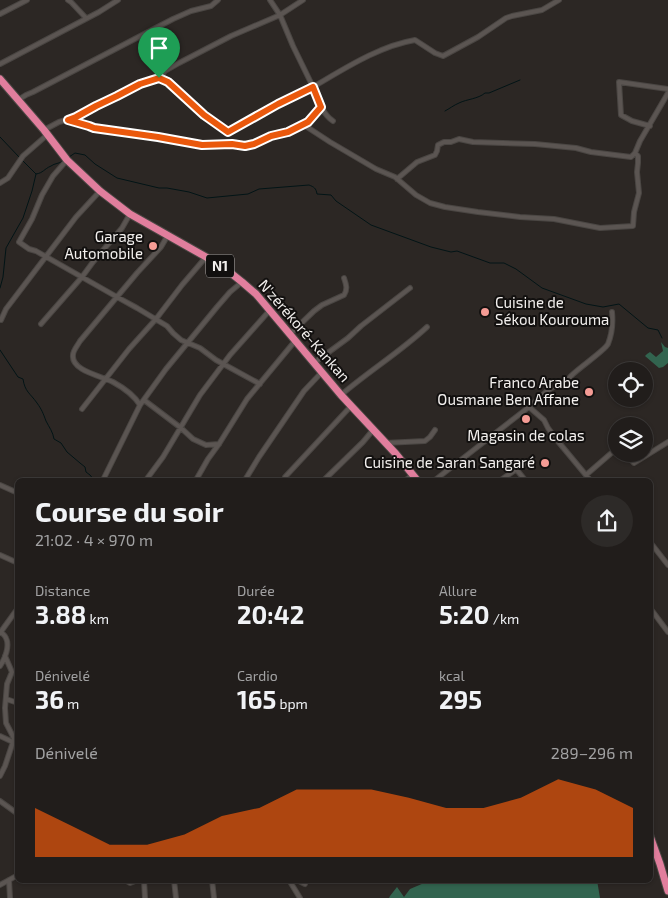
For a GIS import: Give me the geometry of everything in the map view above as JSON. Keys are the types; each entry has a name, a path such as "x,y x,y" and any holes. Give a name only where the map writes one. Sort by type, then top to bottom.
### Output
{"highway":[{"name":"N'zérékoré-Kankan","path":"0,79 67,160 100,190 130,214 206,257 256,294 341,395 415,477"},
{"path":"653,845 668,890"}],"street":[{"path":"0,14 27,0"},
{"path":"68,0 86,18"},
{"path":"0,64 118,0"},
{"path":"18,100 173,19 199,8 211,6 218,0"},
{"path":"270,0 280,15 292,46 321,107 329,118 334,121"},
{"path":"0,183 8,178 23,156 45,132 59,122 76,117 140,84 159,78 165,71 179,63 231,36 280,15 303,0"},
{"path":"159,78 168,82 204,115 228,132 382,50 402,42 415,40 435,54 442,56 478,37 506,18 542,10 559,0"},
{"path":"397,179 417,162 434,154 437,151 438,145 459,139 472,142 534,144 576,148 631,157 635,153 640,141 650,126 668,91 619,82 622,115 632,121 650,126"},
{"path":"68,120 94,128 202,145 232,144 245,146 288,132 308,122 321,107"},
{"path":"308,122 307,127 376,169 397,179 416,195 430,203 487,213 554,219 600,228 634,226 634,212 639,194 638,156 635,153"},
{"path":"67,160 53,176 19,242 156,319 187,343 200,348 223,364 260,384"},
{"path":"1,320 6,309 76,217 100,190"},
{"path":"41,324 122,228 130,214"},
{"path":"140,405 132,395 114,382 76,365 72,357 80,341 161,247 168,236"},
{"path":"82,409 105,378 206,257"},
{"path":"290,334 322,305 344,295 347,287 344,278"},
{"path":"104,478 140,405 187,343 230,292 242,282"},
{"path":"314,363 410,288"},
{"path":"147,478 163,457 200,395 230,355 270,310"},
{"path":"437,478 529,407 548,390 566,382 602,350 607,345 612,312"},
{"path":"341,395 427,327"},
{"path":"197,478 247,399 295,341"},
{"path":"246,478 298,399 322,372"},
{"path":"144,400 194,439 206,445 219,444"},
{"path":"286,478 351,406"},
{"path":"529,407 544,420 556,439 588,478"},
{"path":"326,478 363,442 373,429"},
{"path":"386,443 425,441 435,430"},
{"path":"653,451 668,442"},
{"path":"586,475 608,456"},
{"path":"504,478 525,462"},
{"path":"516,469 523,478"},
{"path":"0,485 15,492"},
{"path":"653,546 668,565"},
{"path":"0,555 15,562"},
{"path":"0,666 4,661 7,646 6,638 0,632 15,612"},
{"path":"653,612 668,632"},
{"path":"5,656 12,672 7,684 6,723 15,741"},
{"path":"6,699 15,702"},
{"path":"0,736 15,743"},
{"path":"0,776 15,745"},
{"path":"0,801 15,812"},
{"path":"0,885 15,877"},
{"path":"9,880 10,898"},
{"path":"144,883 145,898"},
{"path":"174,883 176,898"},
{"path":"212,883 214,898"},
{"path":"291,883 300,898"},
{"path":"295,898 297,892"}],"green space":[{"path":"661,342 668,348 668,363 663,367 659,368 645,356 650,352 656,357 663,351"},
{"path":"424,883 598,883 600,898 389,898 397,887 404,897 410,889"}],"waterway":[{"path":"445,111 462,102 520,80"},
{"path":"0,137 19,157"},
{"path":"69,157 75,153 85,155 117,178 159,188 189,192 207,198 248,194 259,189 309,185 316,190 317,194 331,195 336,201 371,225 431,247 451,252 457,251 490,263 504,263 516,269 542,288 586,304 603,307 619,304 648,328 658,330 662,338"},
{"path":"22,160 36,174 63,161"},
{"path":"0,288 6,248 23,218 36,174"},
{"path":"0,350 18,377 23,379 26,390 37,403 54,439 61,443 67,452 85,467 86,472 92,478"}],"place":[{"name":"Garage Automobile","path":"153,246"},
{"name":"Cuisine de Sékou Kourouma","path":"485,312"},
{"name":"Franco Arabe Ousmane Ben Affane","path":"589,392"},
{"name":"Magasin de colas","path":"526,419"},
{"name":"Cuisine de Saran Sangaré","path":"545,463"}],"route":[{"path":"159,78 168,82 204,115 228,132 313,87 321,107 308,122 288,132 245,146 232,144 202,145 94,128 68,120 127,90 159,78"}]}
